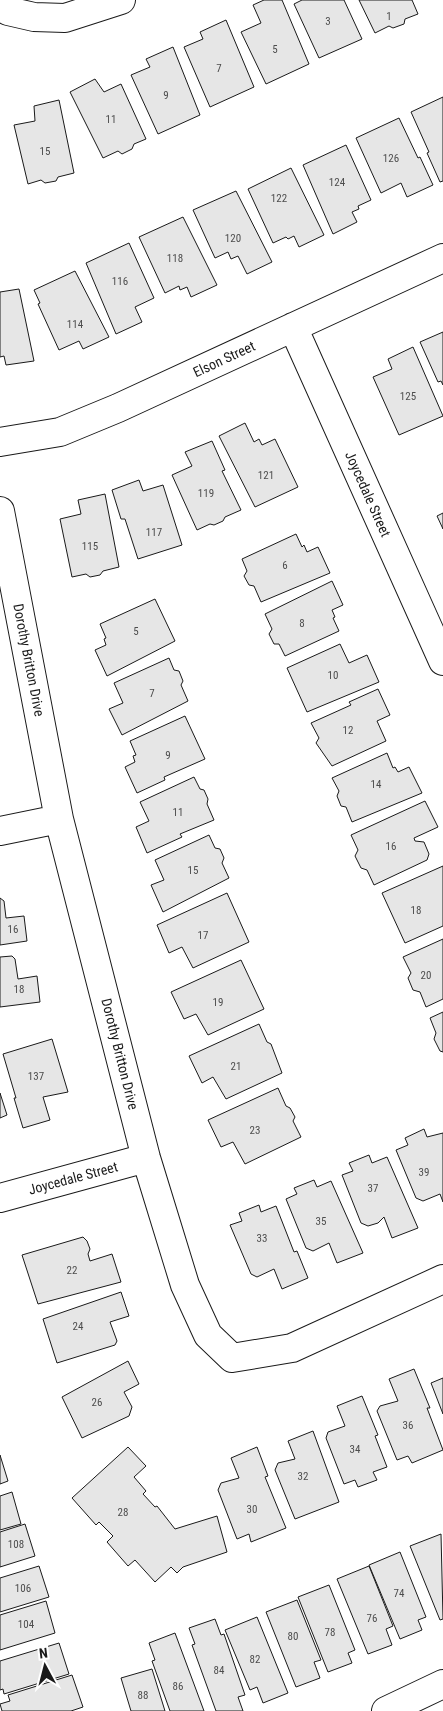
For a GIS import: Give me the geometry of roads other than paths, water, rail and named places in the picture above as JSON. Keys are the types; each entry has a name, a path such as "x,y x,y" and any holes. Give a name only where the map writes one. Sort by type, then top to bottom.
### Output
{"street":[{"path":"8,11 34,17 65,18 121,0"},
{"name":"Elson Street","path":"0,442 60,432 118,408 443,258"},
{"name":"Joycedale Street","path":"293,327 443,661"},
{"name":"Dorothy Britton Drive","path":"0,512 59,819 146,1158 185,1285 208,1335 232,1358 292,1348 443,1279"},
{"path":"0,831 59,819"},
{"name":"Joycedale Street","path":"0,1198 146,1158"},
{"path":"386,1711 443,1684"}]}
